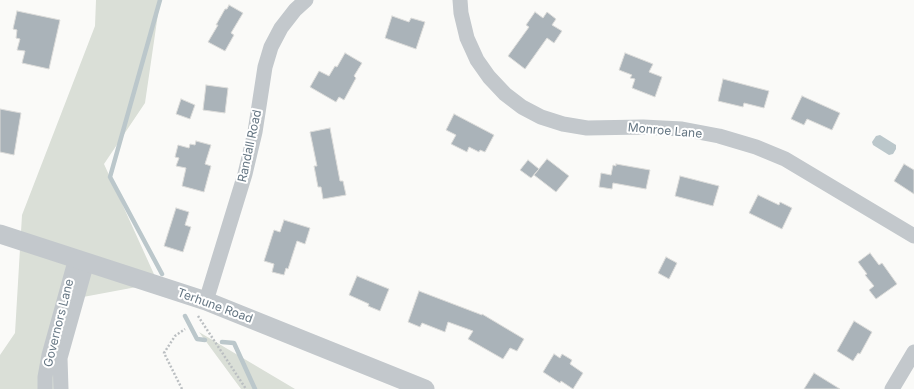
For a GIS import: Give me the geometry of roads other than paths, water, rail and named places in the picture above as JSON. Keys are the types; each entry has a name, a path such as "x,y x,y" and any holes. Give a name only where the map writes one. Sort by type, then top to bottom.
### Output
{"street":[{"name":"Randall Road","path":"201,306 245,174 255,132 265,67 271,47 281,28 295,10 306,0"},
{"name":"Monroe Lane","path":"460,0 461,13 467,38 477,60 489,77 505,94 522,107 541,117 563,124 587,128 643,127 682,130 719,136 756,147 786,159 914,236"},
{"name":"Terhune Road","path":"0,234 81,260 425,389"},
{"name":"Governors Lane","path":"45,389 49,355 81,260"},
{"name":"Governors Lane","path":"61,389 60,358 81,260"},
{"path":"892,389 914,352"}],"waterway":[{"path":"160,0 110,177 162,274"},
{"path":"185,316 197,339 205,340"},
{"path":"222,342 234,343 255,389"}]}
